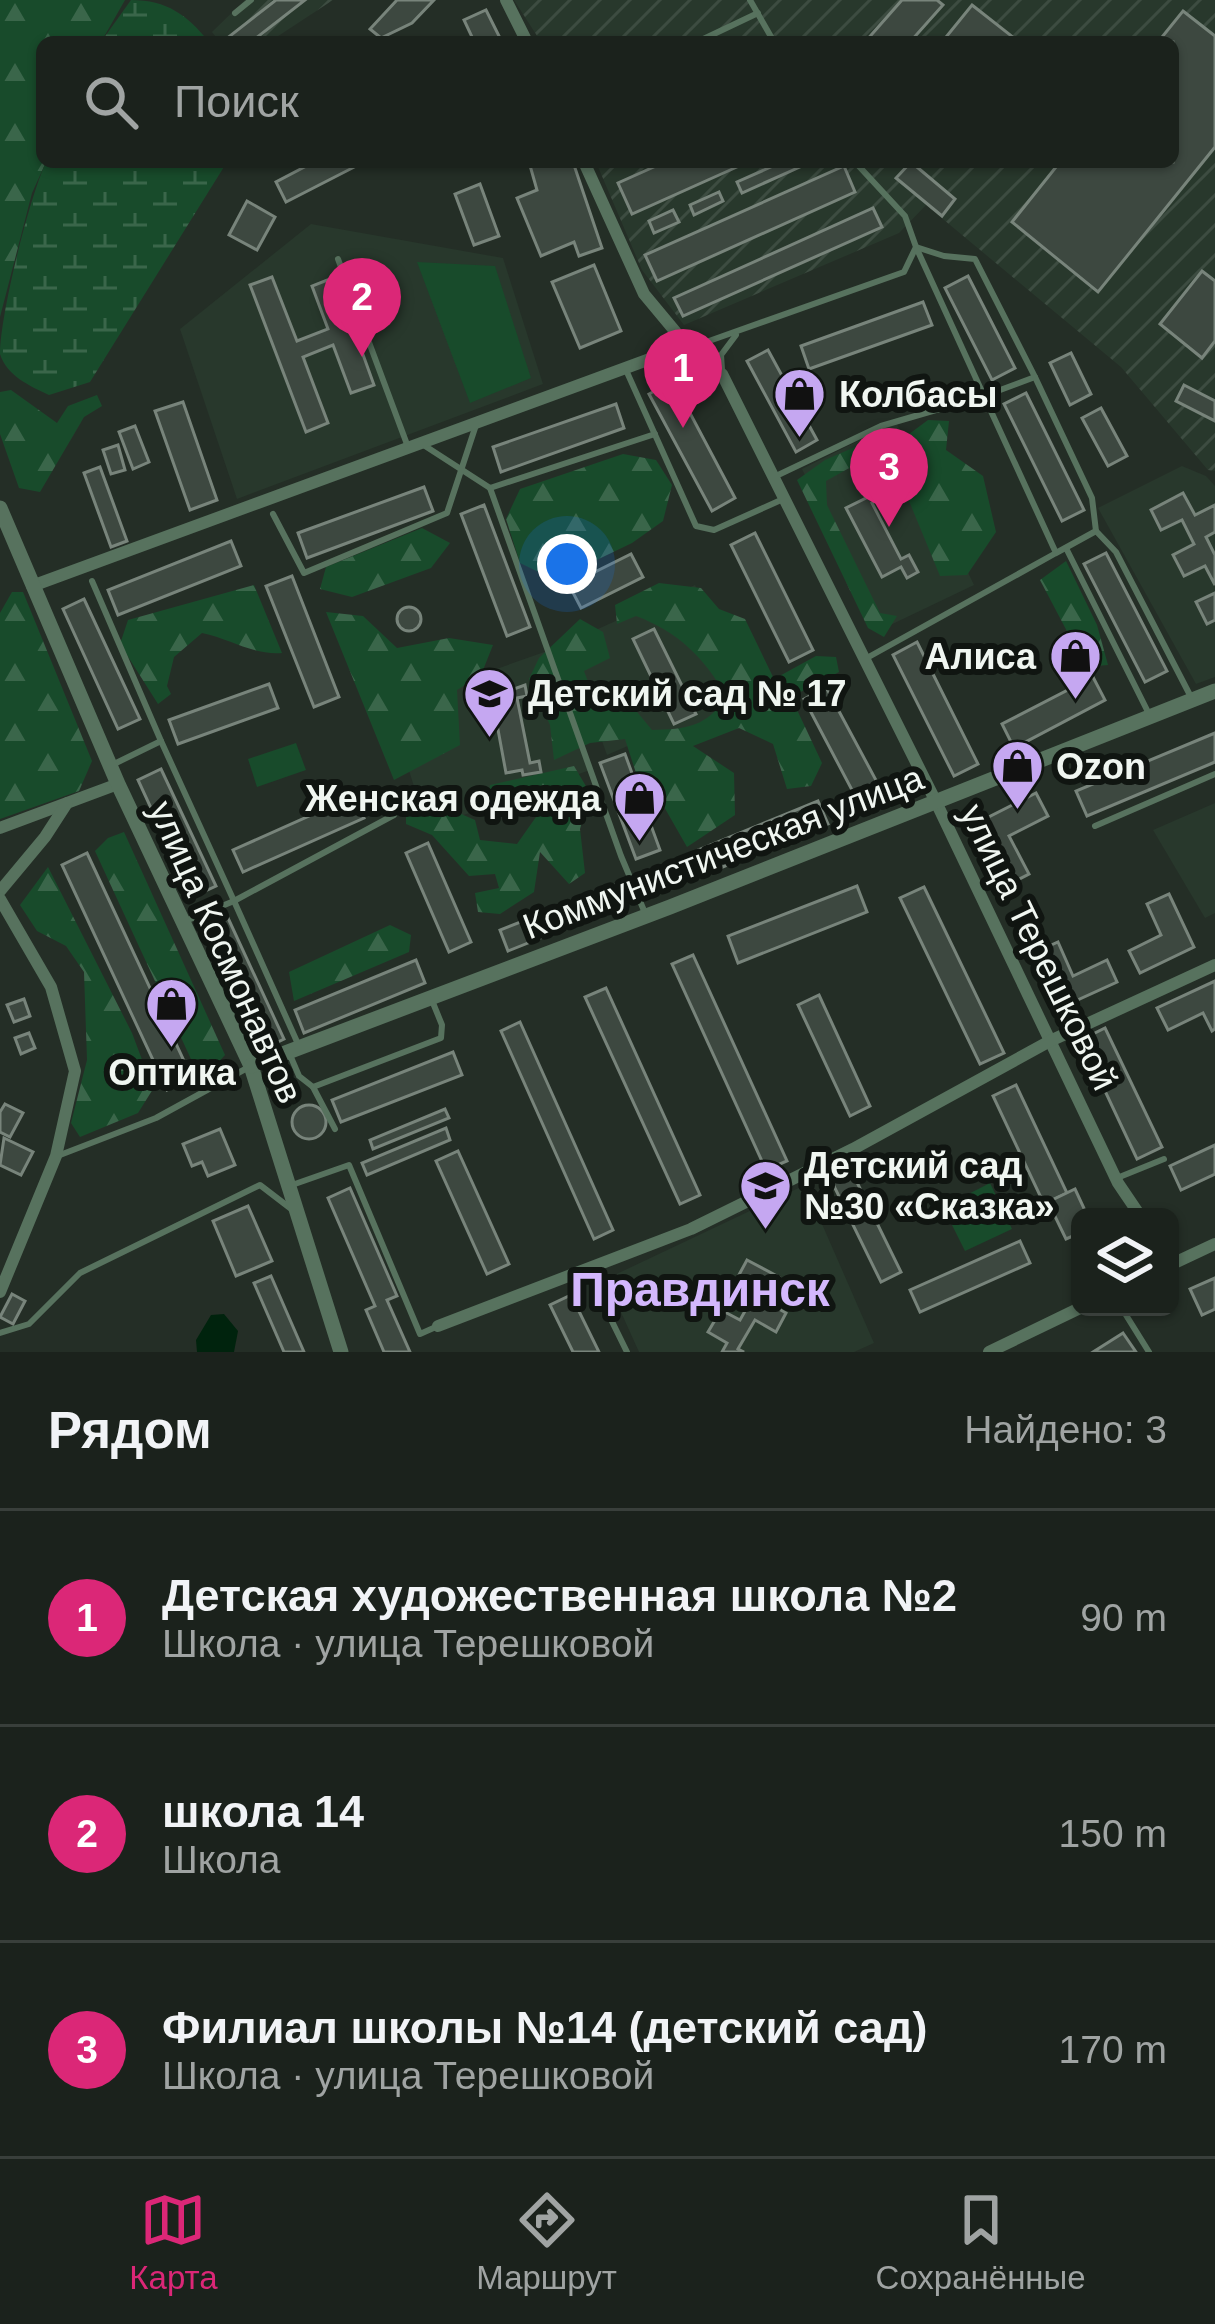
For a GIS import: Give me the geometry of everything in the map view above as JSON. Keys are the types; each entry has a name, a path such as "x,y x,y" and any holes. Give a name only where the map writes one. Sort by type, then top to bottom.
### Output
{"street":[{"path":"506,0 524,36"},
{"path":"587,168 644,294 700,361"},
{"path":"32,586 669,352 722,374"},
{"name":"улица Терешковой","path":"722,374 936,802 1117,1181 1135,1208"},
{"name":"улица Космонавтов","path":"0,508 118,784 251,1066 341,1352"},
{"name":"Коммунистическая улица","path":"251,1066 1215,691"},
{"path":"0,828 118,784"},
{"path":"0,1292 56,1156 75,1070 50,987 0,895 67,803"},
{"path":"438,1326 692,1228 854,1149 1050,1041 1215,965"},
{"name":"улица Терешковой","path":"1117,1181 1124,1208"},
{"path":"1179,1257 1215,1244"},
{"path":"988,1352 1071,1312"}],"lane":[{"path":"236,13 251,0"},
{"path":"751,0 771,36"},
{"path":"710,36 758,13"},
{"path":"861,168 905,215 1056,553"},
{"path":"700,361 710,341 904,272 916,248"},
{"path":"916,248 975,259 1092,498 1096,531 1116,552 1192,700"},
{"path":"338,259 415,445 490,488 646,916"},
{"path":"722,374 721,355 741,330"},
{"path":"625,368 696,526 714,530 784,499"},
{"path":"774,477 881,426 1035,376"},
{"path":"273,514 304,573 447,513 477,422"},
{"path":"490,488 655,434"},
{"path":"865,659 1096,531"},
{"path":"1066,548 1150,717"},
{"path":"92,581 234,901 294,1050 299,1076 314,1087 335,1130"},
{"path":"110,766 161,742"},
{"path":"1095,826 1215,774"},
{"path":"183,922 234,901 394,815"},
{"path":"314,1087 441,1038 442,1025 431,998"},
{"path":"56,1156 156,1118 251,1066"},
{"path":"1117,1181 1164,1159"},
{"path":"289,1186 349,1165 420,1334 438,1326"},
{"path":"0,1334 29,1324 80,1274 260,1185 298,1214"},
{"path":"603,1262 596,1289 627,1352"},
{"path":"1127,1316 1149,1352"}],"shaded area":[{"path":"245,0 333,0 278,36 215,36 212,32"},
{"path":"514,0 1215,0 1215,471 1208,470 1121,367 926,205 899,233 684,325 642,270 599,168 1179,168 1179,36 537,36"},
{"path":"311,224 503,258 543,384 237,499 180,329"},
{"path":"896,422 974,585 882,629 802,469"},
{"path":"1182,466 1206,476 1215,486 1215,677 1196,684 1098,508"},
{"name":"Детский сад № 17","path":"695,585 753,702 636,754 630,745 607,755 567,643"},
{"name":"Детский сад № 17","path":"550,650 590,770 427,828 389,707"},
{"path":"1215,803 1215,913 1205,918 1153,830"},
{"name":"Детский сад №30 «Сказка»","path":"805,1185 874,1343 854,1352 639,1352 606,1279"},
{"path":"224,1314 238,1331 234,1352 197,1352 196,1340 211,1315"}],"green space":[{"path":"0,0 125,0 104,36 36,36 36,168 43,168 32,193 0,317"},
{"path":"131,0 175,11 204,36 105,36"},
{"path":"44,168 223,168 90,382 49,395 14,374 0,354 32,202"},
{"path":"417,262 495,266 531,378 470,403"},
{"path":"11,390 57,423 68,406 97,395 102,406 84,417 40,492 19,488 0,434 0,392"},
{"path":"928,420 949,421 946,450 983,476 996,532 967,575 940,576 907,496 909,461 901,440"},
{"path":"887,433 885,448 826,481 827,505 880,613 897,616 884,637 868,628 797,480 825,460"},
{"path":"623,454 656,460 672,485 663,521 632,543 555,580 520,563 506,519 520,489"},
{"path":"422,528 450,543 431,568 352,597 320,589 326,567"},
{"path":"1066,561 1097,625 1108,665 1096,666 1070,637 1040,580"},
{"path":"659,583 701,588 719,609 745,619 774,679 816,656 836,657 839,672 791,697 822,763 811,786 787,789 773,744 739,728 693,746 734,773 735,815 687,847 655,791 636,773 625,739 590,743 554,760 550,725 529,679 539,658 580,619 603,632 610,658 584,671 599,711 628,701 652,730 704,720 726,696 709,669 665,630 636,616 617,624 615,605"},
{"path":"254,585 282,653 251,649 202,633 174,657 167,686 171,694 158,704 120,644 128,620"},
{"path":"12,592 23,592 92,761 79,791 0,819 0,613"},
{"path":"326,612 363,616 397,648 449,638 493,645 481,675 457,690 460,745 394,780"},
{"path":"296,743 306,770 257,787 248,759"},
{"path":"574,766 590,793 580,829 585,873 569,884 540,852 534,892 500,914 478,912 475,893 499,888 495,874 469,876 432,835 406,824 406,801 431,801 475,820 480,840 517,844 536,817 527,806 488,807 490,785"},
{"path":"124,832 225,1055 207,1075 196,1070 95,851 108,838"},
{"path":"48,867 132,1033 153,1089 138,1113 80,1137 71,1123 87,1060 84,972 66,946 37,931 20,905"},
{"path":"390,925 411,935 409,952 294,1001 289,972"},
{"path":"990,1183 1012,1229 965,1251 943,1207"}],"building":[{"path":"276,0 305,0 259,36 230,36"},
{"path":"397,0 434,0 412,23 385,36 370,29"},
{"path":"902,0 937,0 943,5 915,36 870,36"},
{"path":"972,5 1011,36 947,36"},
{"path":"486,10 499,36 472,36 464,20"},
{"path":"1183,11 1215,36 1215,147 1098,292 1012,222 1055,168 1179,168 1179,36 1163,36"},
{"path":"303,168 352,168 286,202 276,182"},
{"path":"531,168 575,168 602,248 579,256 574,242 541,256 517,198 537,190"},
{"path":"652,168 735,168 632,214 618,183"},
{"path":"768,168 798,168 742,193 737,182"},
{"path":"840,168 845,168 855,192 657,281 645,255"},
{"path":"905,168 918,168 955,199 942,216 896,178"},
{"path":"480,184 499,236 474,245 455,194"},
{"path":"719,192 723,201 694,215 690,205"},
{"path":"247,201 275,217 257,250 229,235"},
{"path":"873,208 882,227 683,316 674,298"},
{"path":"673,210 679,222 654,233 649,221"},
{"path":"373,264 383,291 369,296 359,269"},
{"path":"594,265 621,331 580,348 552,282"},
{"path":"1202,271 1215,281 1215,341 1202,358 1160,324"},
{"path":"968,276 1015,368 992,380 945,288"},
{"path":"272,277 297,341 328,329 312,286 335,277 374,385 351,393 333,345 303,357 328,423 306,432 250,285"},
{"path":"923,302 932,325 809,369 801,346"},
{"path":"768,350 817,440 796,452 747,361"},
{"path":"1071,353 1091,394 1070,405 1050,363"},
{"path":"673,381 735,498 712,511 649,394"},
{"path":"1184,385 1215,401 1215,421 1176,401"},
{"path":"1026,393 1084,510 1062,521 1004,404"},
{"path":"183,402 217,500 190,510 155,411"},
{"path":"616,404 624,428 501,472 493,447"},
{"path":"1101,408 1127,456 1108,466 1082,418"},
{"path":"135,426 149,462 133,469 119,432"},
{"path":"118,445 125,470 111,474 103,450"},
{"path":"100,467 127,541 111,547 84,473"},
{"path":"871,479 881,498 872,503 901,559 909,555 918,572 907,578 901,567 882,577 846,508 866,498 859,485"},
{"path":"424,487 433,511 307,558 298,533"},
{"path":"1183,493 1195,515 1215,505 1215,532 1206,537 1215,555 1215,585 1205,566 1184,576 1173,555 1194,544 1182,520 1161,530 1151,510"},
{"path":"484,505 530,627 507,636 461,514"},
{"path":"755,533 813,650 789,662 731,545"},
{"path":"231,541 241,566 118,615 108,590"},
{"path":"1106,553 1167,671 1145,682 1084,564"},
{"path":"631,554 643,577 581,608 569,585"},
{"path":"292,576 339,697 314,707 266,586"},
{"path":"1215,593 1215,620 1207,624 1196,602"},
{"path":"84,599 140,719 118,729 63,609"},
{"path":"409,607 421,619 409,631 397,619"},
{"path":"654,629 696,714 674,724 633,639"},
{"path":"917,642 978,764 954,776 893,655"},
{"path":"1093,677 1105,700 1014,748 1002,724"},
{"path":"269,684 278,708 178,744 169,720"},
{"path":"525,685 527,696 517,698 530,763 539,761 541,772 506,773 492,697"},
{"path":"826,687 885,797 862,809 804,699"},
{"path":"1215,733 1215,762 1087,816 1076,791"},
{"path":"625,754 660,850 636,859 600,763"},
{"path":"161,769 216,886 192,897 138,780"},
{"path":"1036,793 1048,816 1009,836 1029,874 1008,885 977,823"},
{"path":"354,796 364,818 243,872 233,850"},
{"path":"818,801 828,824 708,873 698,850"},
{"path":"428,843 471,942 449,952 406,853"},
{"path":"87,853 192,1078 167,1090 62,865"},
{"path":"623,882 631,902 508,951 500,930"},
{"path":"857,886 867,912 738,963 728,936"},
{"path":"924,887 1004,1053 980,1064 900,898"},
{"path":"1169,894 1194,947 1140,973 1129,951 1161,935 1147,904"},
{"path":"228,918 284,1039 259,1051 203,929"},
{"path":"1058,942 1073,976 1107,960 1117,982 1062,1007 1036,952"},
{"path":"693,955 787,1161 766,1170 672,964"},
{"path":"416,960 425,983 304,1033 295,1010"},
{"path":"1215,981 1215,1029 1203,1013 1168,1030 1157,1008"},
{"path":"606,988 700,1195 680,1204 585,997"},
{"path":"819,995 870,1106 850,1116 798,1005"},
{"path":"24,999 30,1016 14,1022 7,1005"},
{"path":"520,1022 613,1230 594,1239 501,1031"},
{"path":"1105,1028 1162,1147 1137,1159 1081,1040"},
{"path":"29,1033 35,1048 21,1054 15,1038"},
{"path":"453,1052 462,1075 341,1122 332,1100"},
{"path":"1016,1085 1067,1193 1044,1204 993,1096"},
{"path":"5,1104 23,1113 10,1137 0,1132"},
{"path":"309,1105 321,1110 326,1122 321,1134 309,1139 297,1134 292,1122 297,1110"},
{"path":"445,1109 449,1118 373,1149 370,1140"},
{"path":"446,1128 450,1140 367,1175 362,1163"},
{"path":"220,1129 235,1165 208,1176 202,1162 192,1166 183,1144"},
{"path":"4,1138 33,1152 21,1175 0,1165"},
{"path":"1215,1145 1215,1174 1181,1190 1170,1166"},
{"path":"458,1151 509,1264 487,1274 436,1161"},
{"path":"848,1164 901,1272 881,1282 828,1174"},
{"path":"350,1188 397,1296 387,1300 410,1352 384,1352 366,1310 375,1306 328,1198"},
{"path":"1075,1189 1084,1208 1071,1208 1071,1237 1066,1239 1048,1202"},
{"path":"248,1206 272,1261 236,1276 213,1221"},
{"path":"1020,1241 1030,1263 920,1312 910,1290"},
{"path":"747,1260 779,1277 765,1301 786,1313 776,1332 755,1320 738,1349 744,1352 722,1352 727,1343 708,1332 721,1310 740,1320 754,1295 734,1284"},
{"path":"271,1276 304,1352 284,1352 254,1283"},
{"path":"1215,1278 1215,1309 1202,1315 1190,1289"},
{"path":"12,1294 25,1301 13,1324 0,1317"},
{"path":"571,1295 599,1352 573,1352 550,1305"},
{"path":"1123,1333 1136,1352 1093,1352"}],"place":[{"name":"школа 14","path":"362,357"},
{"name":"Детская художественная школа №2","path":"683,428"},
{"name":"Колбасы","path":"800,440"},
{"name":"Филиал школы №14 (детский сад)","path":"889,527"},
{"name":"Алиса","path":"1075,702"},
{"name":"Детский сад № 17","path":"489,739"},
{"name":"Ozon","path":"1017,812"},
{"name":"Женская одежда","path":"640,844"},
{"name":"Оптика","path":"172,1050"},
{"name":"Детский сад №30 «Сказка»","path":"765,1232"}],"district":[{"name":"Правдинск","path":"700,1289"}]}
